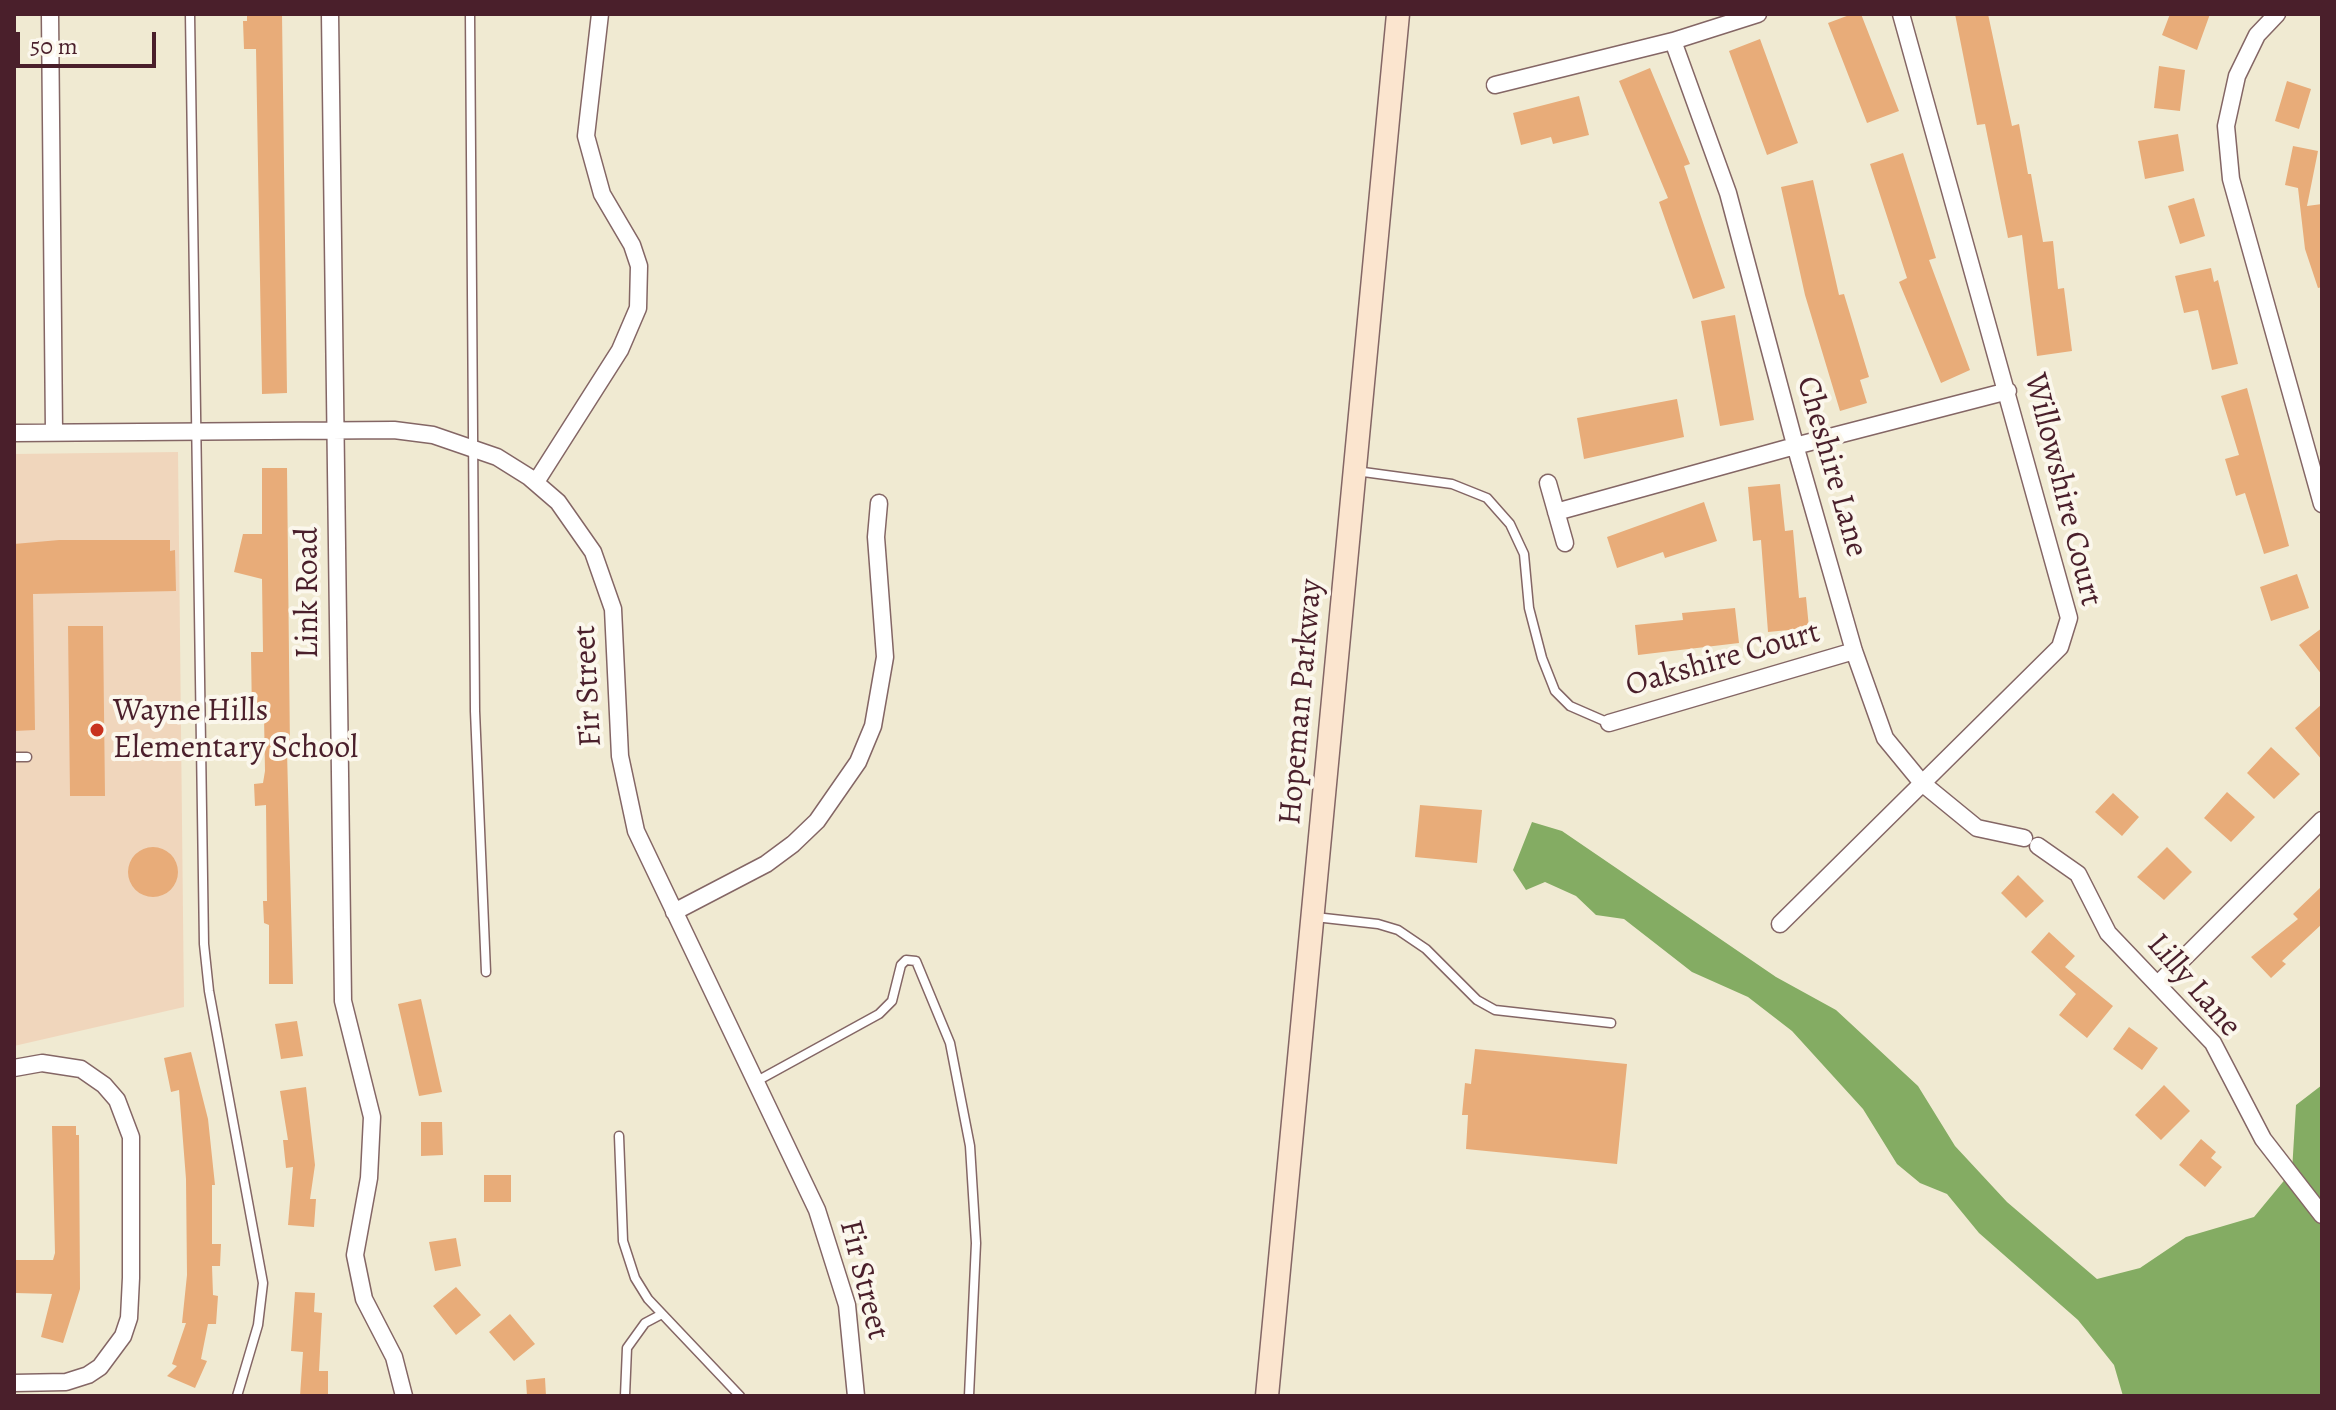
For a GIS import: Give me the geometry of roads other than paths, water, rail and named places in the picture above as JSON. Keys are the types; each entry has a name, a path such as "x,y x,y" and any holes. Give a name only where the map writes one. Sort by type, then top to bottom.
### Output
{"main road":[{"name":"Hopeman Parkway","path":"1267,1396 1398,14"}],"street":[{"path":"50,14 54,432"},
{"name":"Link Road","path":"330,14 343,1001 372,1117 369,1178 355,1255 364,1299 394,1357 404,1396"},
{"path":"536,482 620,350 638,308 639,266 632,245 602,194 586,136 600,14"},
{"path":"1495,85 1673,41 1758,14"},
{"name":"Willowshire Court","path":"1780,924 2060,647 2069,618 1901,14"},
{"path":"2277,14 2257,35 2237,76 2226,126 2231,179 2322,504"},
{"name":"Cheshire Lane","path":"1673,41 1728,193 1795,446 1854,651 1885,738 1922,783 1977,828 2031,842"},
{"path":"1556,512 2008,391"},
{"name":"Fir Street","path":"14,433 394,430 433,435 475,447 536,482 575,522 607,583 617,643 618,733 627,798 648,862 817,1210 835,1260 854,1346 856,1396"},
{"path":"1548,483 1565,543"},
{"path":"674,912 766,864 793,844 817,821 858,762 873,726 885,657 876,537 879,503"},
{"name":"Oakshire Court","path":"1609,723 1854,651"},
{"path":"2158,984 2322,820"},
{"name":"Lilly Lane","path":"2031,842 2078,874 2108,933 2213,1043 2263,1139 2322,1215"},
{"path":"14,1068 42,1063 81,1069 104,1085 117,1100 131,1137 131,1278 129,1318 123,1336 100,1367 88,1375 66,1382 14,1383"}],"lane":[{"path":"190,14 204,944 209,991 263,1283 258,1325 237,1396"},
{"path":"470,14 475,711 486,972"},
{"path":"1355,471 1440,482 1487,498 1510,524 1524,554 1529,608 1542,658 1555,691 1570,706 1609,723"},
{"path":"14,757 27,757"},
{"path":"1314,917 1378,924 1398,930 1426,949 1477,1000 1495,1010 1611,1023"},
{"path":"757,1081 879,1014 892,1001 901,965 906,960 916,961 950,1043 970,1146 976,1243 969,1396"},
{"path":"619,1136 627,1258 635,1278 662,1314 740,1396"},
{"path":"625,1396 627,1348 645,1323 662,1314"}],"place":[{"name":"Wayne Hills Elementary School","path":"97,730"}]}
